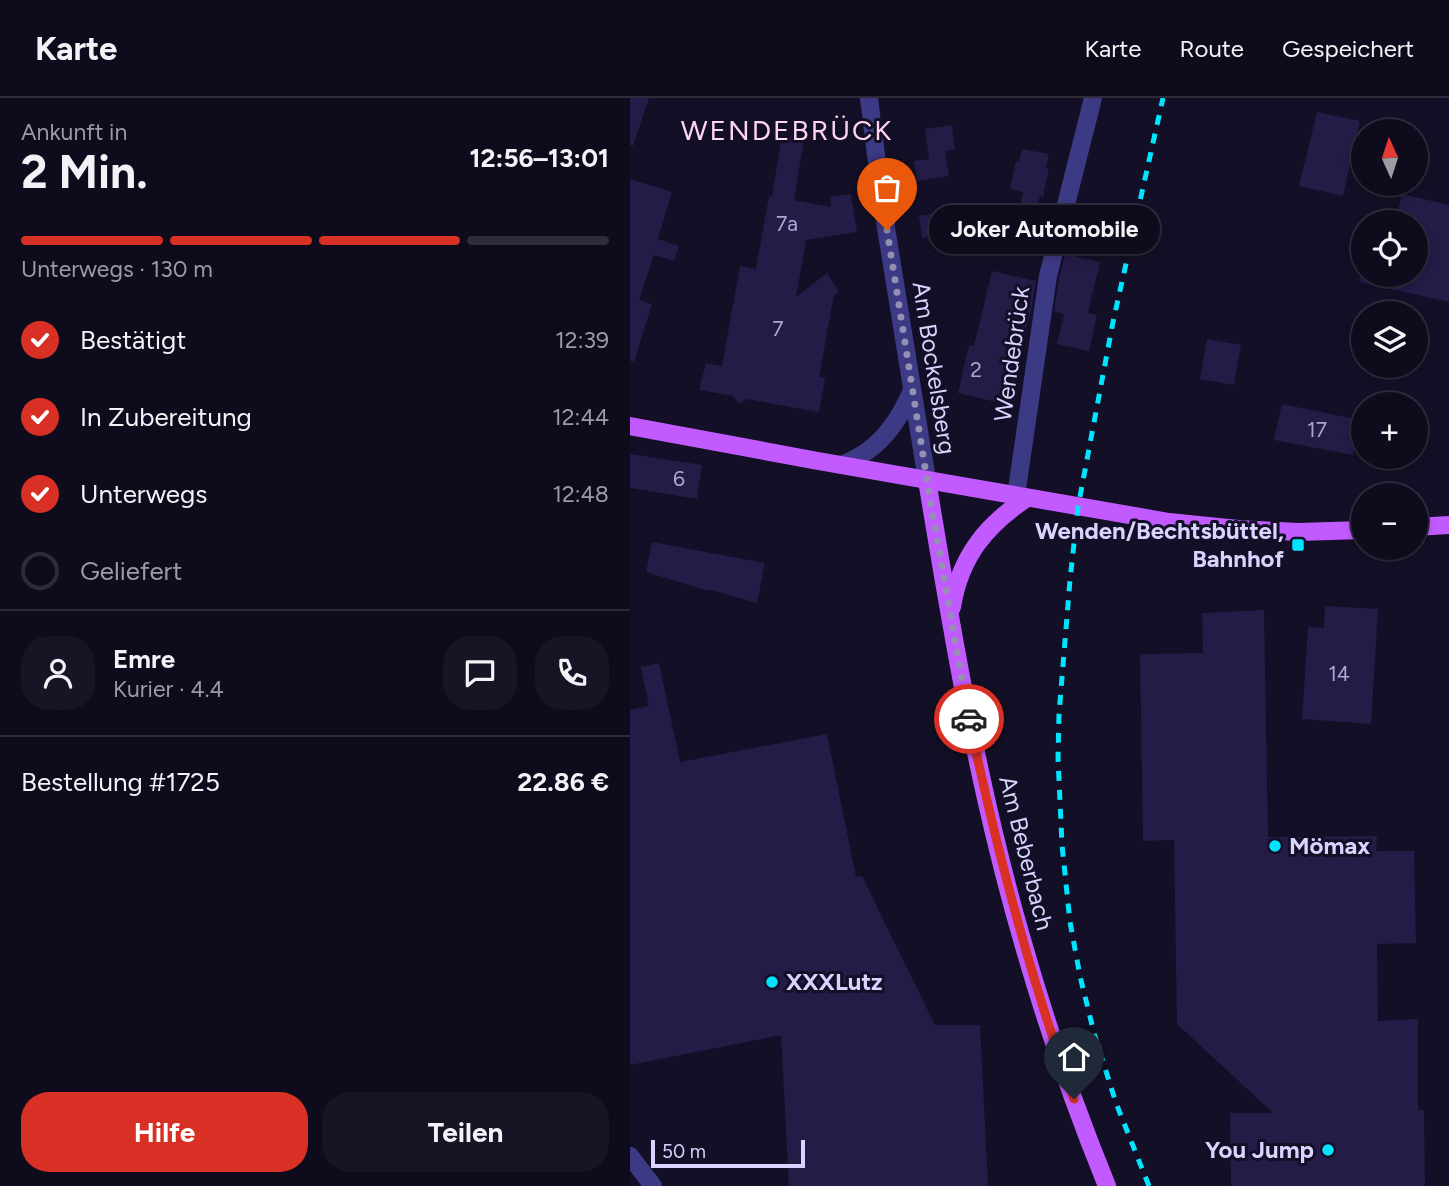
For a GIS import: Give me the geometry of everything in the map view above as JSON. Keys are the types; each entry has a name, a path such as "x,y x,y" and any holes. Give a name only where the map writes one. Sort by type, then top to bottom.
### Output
{"main road":[{"path":"630,426 1136,518 1236,529 1298,532 1351,530"},
{"name":"Am Beberbach","path":"927,480 983,784 1020,935 1066,1078 1107,1186"},
{"path":"951,617 960,575 978,542 992,524 1022,497"},
{"path":"1428,526 1449,525"}],"street":[{"name":"Am Bockelsberg","path":"869,98 882,202 927,480"},
{"name":"Wendebrück","path":"1022,497 1048,276 1093,98"},
{"path":"842,465 867,452 885,436 904,409 912,390"},
{"path":"630,1156 653,1186"}],"building":[{"path":"630,98 649,98 633,146 630,145"},
{"path":"1317,112 1351,119 1351,161 1343,196 1299,186"},
{"path":"952,125 955,150 945,151 949,176 917,181 914,161 929,159 925,129"},
{"path":"782,134 804,138 794,200 831,207 830,197 851,194 857,232 806,240 796,297 827,273 839,292 834,295 819,377 825,378 819,412 747,399 739,404 733,396 699,390 706,363 722,366 740,266 756,269"},
{"path":"1022,149 1049,154 1043,197 1040,196 1037,208 1020,205 1023,192 1010,189 1016,161 1019,162"},
{"path":"630,179 672,192 658,239 679,246 674,261 654,255 639,300 652,304 634,362 630,361"},
{"path":"1402,196 1449,205 1449,302 1382,287 1428,287 1428,210 1398,210"},
{"path":"943,212 946,235 922,238 919,216"},
{"path":"1065,254 1100,262 1088,313 1097,315 1089,351 1057,344 1064,314 1054,311"},
{"path":"992,271 1036,281 1008,405 958,393 969,345 974,346"},
{"path":"1207,339 1241,345 1234,385 1200,379"},
{"path":"1282,404 1351,418 1351,455 1274,440"},
{"path":"630,454 702,465 697,499 630,488"},
{"path":"652,542 765,563 757,603 646,572"},
{"path":"1325,606 1378,609 1371,724 1302,719 1308,627 1324,628"},
{"name":"Mömax","path":"1264,610 1268,837 1377,836 1376,851 1414,851 1416,943 1377,944 1378,1021 1418,1019 1418,1110 1424,1110 1425,1186 1231,1186 1230,1113 1273,1113 1177,1024 1174,840 1143,841 1140,654 1203,653 1202,613"},
{"name":"XXXLutz","path":"659,663 680,762 827,734 856,877 862,876 935,1025 980,1025 988,1186 789,1186 781,1035 630,1065 630,710 649,706 641,667"}],"railway":[{"path":"1149,1186 1116,1103 1080,976 1070,922 1062,845 1058,758 1059,714 1078,507 1113,322 1163,98"}],"way so far":[{"path":"887,230 969,719"}],"place":[{"name":"Joker Automobile","path":"887,230"},
{"name":"Wenden/Bechtsbüttel, Bahnhof","path":"1298,545"},
{"name":"Mömax","path":"1275,846"},
{"name":"XXXLutz","path":"772,982"},
{"name":"You Jump","path":"1328,1150"}],"district":[{"name":"WENDEBRÜCK","path":"787,130"}],"route":[{"path":"969,719 1020,935 1074,1099"}]}
